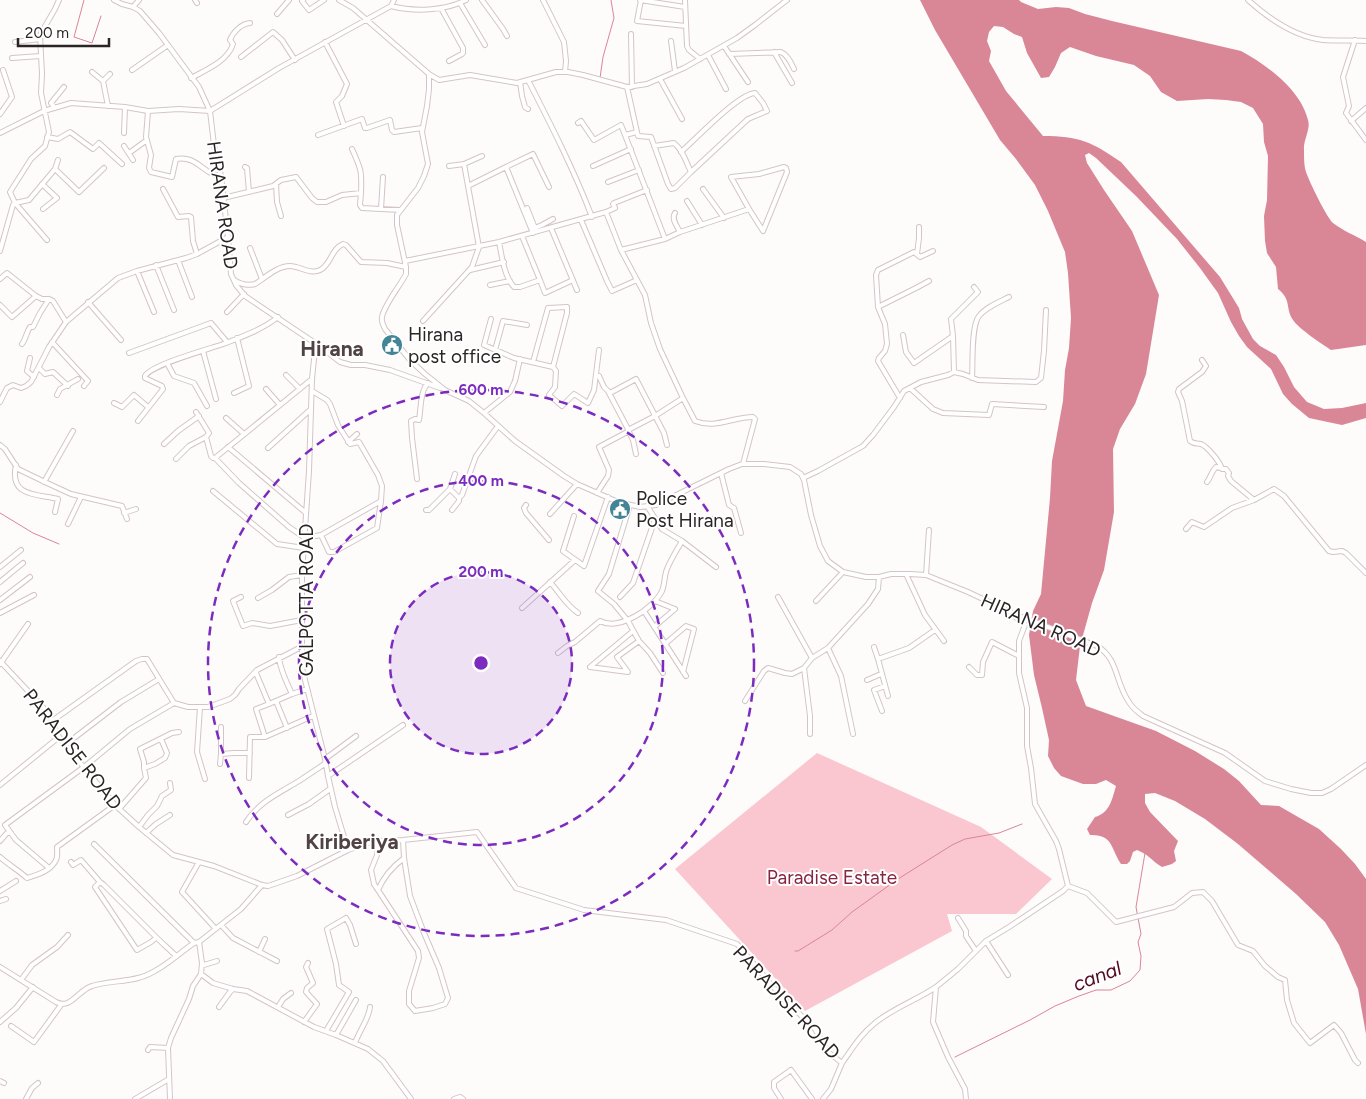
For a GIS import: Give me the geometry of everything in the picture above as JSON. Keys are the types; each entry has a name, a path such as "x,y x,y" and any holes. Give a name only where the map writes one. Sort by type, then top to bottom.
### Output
{"street":[{"path":"47,240 15,203 10,192 30,159 45,146 49,132 41,93 40,35 59,0"},
{"name":"HIRANA ROAD","path":"114,0 140,11 159,33 198,87 210,111 214,145 221,176 231,274 234,280 251,285 280,268 289,266 316,272 324,269 336,249 343,244 361,262 387,263 406,267"},
{"path":"133,7 139,0"},
{"path":"277,14 289,0"},
{"path":"303,0 309,10 324,0"},
{"path":"339,0 353,8 429,74 439,80 470,76 520,82 556,72 565,72 629,87 647,84 660,79 708,55 755,25 787,0"},
{"path":"1,131 44,112 76,103 148,111 210,111 325,42 391,6 394,0"},
{"path":"391,6 398,8 441,8 466,0"},
{"path":"482,0 507,36"},
{"path":"543,0 564,42 565,72"},
{"path":"686,6 640,0 637,21 686,26"},
{"path":"685,0 689,50 700,59"},
{"path":"1248,0 1270,19 1292,30 1322,40 1366,41"},
{"path":"460,3 485,45"},
{"path":"441,8 463,48 462,54 449,61"},
{"path":"191,78 227,55 231,51 233,44 230,40 231,37 243,24 250,23"},
{"path":"241,57 273,32 282,40 294,60"},
{"path":"631,34 629,87 638,136 651,137 671,189 748,118 766,111 763,103 754,92 738,100 681,152"},
{"path":"15,42 40,39"},
{"path":"1355,40 1343,77 1349,106 1346,113 1366,140"},
{"path":"671,41 676,71"},
{"path":"325,42 347,84 342,96 336,102 344,126"},
{"path":"132,70 168,45"},
{"path":"724,46 748,82"},
{"path":"774,52 792,83"},
{"path":"729,54 781,52 794,69"},
{"path":"708,55 726,89"},
{"path":"12,58 41,56"},
{"path":"0,114 12,97 3,70"},
{"path":"92,72 102,81 108,106"},
{"path":"102,81 110,74"},
{"path":"429,74 427,106 422,128 428,164 418,188 397,215 397,225 406,274 384,309 382,323 410,360 444,390"},
{"path":"660,79 682,119"},
{"path":"528,80 574,173 592,217"},
{"path":"520,82 525,107 528,109"},
{"path":"55,108 51,103 64,87"},
{"path":"124,133 125,107"},
{"path":"1351,120 1366,108"},
{"path":"148,111 147,140 151,155 151,172 172,180 176,159 187,158 213,175 221,176"},
{"path":"318,135 362,120 365,128 367,128 390,120 394,132 422,128"},
{"path":"578,123 581,121 594,140 621,124 665,239"},
{"path":"47,137 58,139 70,132 93,149 99,143 122,164"},
{"path":"626,135 637,132"},
{"path":"128,153 147,140"},
{"path":"654,146 674,144 681,152 691,172"},
{"path":"124,146 133,160"},
{"path":"352,148 362,174 360,207 400,210"},
{"path":"593,166 631,149"},
{"path":"468,186 533,154 549,187"},
{"path":"449,166 464,164 482,156"},
{"path":"0,251 13,205 29,200 55,169 58,160"},
{"path":"424,321 470,270 477,256 479,247 464,164"},
{"path":"245,166 247,168 249,192"},
{"path":"506,167 533,233"},
{"path":"55,169 79,192 104,168"},
{"path":"786,168 787,172 763,231 749,209 730,178 786,168"},
{"path":"608,182 639,170"},
{"path":"223,198 296,177 317,202 326,202 342,195 361,194"},
{"path":"381,209 382,177"},
{"path":"42,184 57,198 43,209"},
{"path":"276,184 277,202 281,216"},
{"path":"162,189 178,217 191,217 193,241 197,254"},
{"path":"703,189 724,218"},
{"path":"405,261 479,247 592,217 615,208 614,203 647,190"},
{"path":"687,201 702,225"},
{"path":"527,208 535,228 533,233"},
{"path":"621,250 665,239 680,232 749,209"},
{"path":"606,212 621,250 645,295 651,323 660,349 695,421 703,424 716,424 741,417 753,417 755,419 743,464"},
{"path":"675,213 673,220 680,232"},
{"path":"535,228 553,219"},
{"path":"581,220 612,291 637,280"},
{"path":"917,254 919,227"},
{"path":"551,228 577,290"},
{"path":"522,236 545,293 573,280"},
{"path":"0,402 6,388 13,385 21,388 26,386 34,377 52,342 66,322 118,278 197,254 228,237"},
{"path":"499,242 510,281 514,287 520,287 540,280"},
{"path":"250,248 262,279"},
{"path":"900,398 878,361 885,351 887,344 885,324 878,307 876,275 878,270 914,252 920,257 933,250"},
{"path":"178,260 192,297"},
{"path":"470,270 504,262"},
{"path":"156,265 174,310"},
{"path":"137,271 154,312"},
{"path":"0,279 8,273 42,300 49,299 53,301 66,322"},
{"path":"234,280 244,294 340,362 390,370 469,401 515,441 564,476 597,493 630,505 640,507 656,505 721,472 743,464 790,467 803,478 820,546 828,560 843,572 816,601"},
{"path":"490,285 510,281"},
{"path":"878,307 928,281"},
{"path":"954,372 951,319 978,292 974,287"},
{"path":"227,312 244,294"},
{"path":"0,305 12,317 36,296"},
{"path":"972,378 974,325 980,316 994,304 1009,297"},
{"path":"22,344 30,327 33,327 49,299"},
{"path":"88,302 121,340"},
{"path":"534,362 548,308 567,307 553,367"},
{"path":"803,478 863,446 874,435 904,391 921,382 954,372 978,380 1036,382 1041,378 1046,310"},
{"path":"138,421 162,387 147,380 145,376 148,372 268,325 278,317"},
{"path":"491,319 484,345 520,359 553,367 556,371 555,387 549,395 562,406 574,394 588,403 594,390 599,350"},
{"path":"495,350 503,321 527,324"},
{"path":"129,353 211,323 227,342"},
{"path":"903,335 906,352 914,363 953,336"},
{"path":"234,393 249,386 237,338"},
{"path":"52,342 88,381 84,386"},
{"name":"GALPOTTA ROAD","path":"318,345 312,378 310,471 302,576 302,668 330,789 348,850"},
{"path":"203,351 216,399"},
{"path":"30,358 27,371 34,377"},
{"path":"484,413 510,392 515,381 520,359"},
{"path":"1202,360 1206,366 1202,372 1179,389 1178,392 1182,400 1190,441 1208,448 1222,469"},
{"path":"167,363 174,376 194,383 207,406"},
{"path":"39,368 45,374 53,372 68,386"},
{"path":"286,375 300,389"},
{"path":"596,376 599,376 629,431 636,454"},
{"path":"215,458 312,378"},
{"path":"57,395 60,389 78,379"},
{"path":"608,391 610,393 636,379 664,433 667,445"},
{"path":"416,479 411,421 419,420 425,386 432,380"},
{"path":"910,388 933,409 943,412 989,416 992,404 1044,406"},
{"path":"266,389 280,405"},
{"path":"312,391 330,404 338,425 348,442 350,444 359,442 378,475 382,486 377,528 334,552 329,552 321,536"},
{"path":"114,403 122,407 134,395 148,407"},
{"path":"597,493 608,476 609,470 599,447 683,398"},
{"path":"268,448 311,409"},
{"path":"176,459 189,446 209,433 196,412"},
{"path":"164,444 182,427 199,416"},
{"path":"226,418 244,434"},
{"path":"452,510 460,501 459,498 462,496 476,456 498,426"},
{"path":"44,482 73,431"},
{"path":"348,442 357,434"},
{"path":"206,436 211,456 289,528 305,538 321,536 381,501"},
{"path":"0,445 5,449 18,469 71,494 122,506 126,519"},
{"path":"228,447 306,513"},
{"path":"16,465 14,476 22,491 58,499 55,512"},
{"path":"1207,482 1211,472 1216,467 1226,469 1231,481 1254,500"},
{"path":"721,472 729,505 734,508 741,533"},
{"path":"426,510 429,510 450,489 455,474"},
{"path":"550,514 577,484"},
{"path":"450,489 459,498"},
{"path":"1186,529 1192,522 1204,527 1232,508 1254,500 1274,489 1284,496 1329,551 1342,551 1346,553 1366,573"},
{"path":"213,492 277,544 304,548"},
{"path":"68,524 82,497"},
{"path":"574,516 563,551 584,566 608,497"},
{"path":"526,505 524,508 526,513 548,540"},
{"path":"630,505 608,574 598,591 614,604 628,621 639,641 650,652 663,673"},
{"path":"647,506 662,529 682,541 716,567"},
{"path":"124,513 136,509"},
{"path":"620,597 633,583 655,519"},
{"path":"926,575 929,530"},
{"path":"558,653 576,642 600,621 606,624 628,621 644,611 655,601 662,590 666,569 682,541"},
{"path":"0,566 21,550"},
{"path":"522,608 575,560"},
{"path":"0,582 23,563"},
{"name":"HIRANA ROAD","path":"843,572 866,577 891,574 926,575 1018,615 1088,642 1104,650 1110,657 1128,702 1143,716 1225,753 1265,781 1275,785 1298,791 1322,793 1366,765"},
{"path":"906,574 925,615 944,641"},
{"path":"258,598 289,577 302,576"},
{"path":"0,600 30,577"},
{"path":"745,701 764,671 768,668 792,674 804,668 812,658 828,648 868,604 878,588 878,577"},
{"path":"550,582 568,606 578,613"},
{"path":"0,613 34,595"},
{"path":"241,597 233,601 243,626 252,623 270,626 302,620"},
{"path":"778,597 812,658"},
{"path":"654,627 675,609 655,601"},
{"path":"644,611 684,674 694,628 686,626 666,644"},
{"path":"1011,612 1012,615 1025,625 1019,641 1019,673 1027,708 1027,746 1035,804 1056,841 1068,886 1087,893 1116,922 1174,908 1192,893 1203,892 1212,901 1238,945 1253,952 1265,966 1278,977 1285,980 1287,1000 1294,1023 1310,1043 1334,1025 1341,1032 1358,1063"},
{"path":"0,663 28,624"},
{"path":"878,659 909,648 935,630"},
{"path":"633,631 590,667 628,672 617,657 639,641"},
{"path":"969,667 977,675 982,674 983,662 992,642 1019,656"},
{"path":"52,720 142,659 147,659 174,703 188,708 208,707 235,696 238,689 257,670 303,646"},
{"path":"874,647 888,696"},
{"path":"828,648 841,676 853,734"},
{"path":"279,657 284,676 292,694"},
{"name":"PARADISE ROAD","path":"0,663 43,707 65,745 115,805 139,828 173,855 268,886 297,876 348,850 378,840 403,840 477,832 516,888 584,910 666,920 737,944 782,996 815,1029 828,1052 842,1063 864,1033 875,1022 936,987 986,941 1009,928 1068,886"},
{"path":"804,668 810,716 810,734"},
{"path":"257,670 256,673 269,704"},
{"path":"866,680 882,674"},
{"path":"65,745 121,702 159,679"},
{"path":"882,711 874,690 885,686"},
{"path":"265,737 256,709 307,689"},
{"path":"276,701 287,728"},
{"path":"5,825 84,767 130,729 174,703"},
{"path":"200,707 197,752 205,779"},
{"path":"249,778 250,737 265,737 314,716"},
{"path":"328,776 403,725"},
{"path":"220,727 220,764"},
{"path":"119,809 146,778 140,749 179,732"},
{"path":"246,822 263,802 300,780 356,736"},
{"path":"0,785 60,737"},
{"path":"144,768 166,758 167,753 160,739"},
{"path":"221,754 250,753"},
{"path":"139,828 157,806 162,796 171,790 170,783"},
{"path":"288,815 309,804 330,789"},
{"path":"0,857 27,878 49,868 57,860 57,847 115,805"},
{"path":"146,833 170,815"},
{"path":"0,822 5,825 24,848 49,868"},
{"path":"0,841 7,833 11,832"},
{"path":"378,840 377,855 371,870 374,884 418,951 419,958 409,991 408,1004 414,1011 445,1004 448,998 439,968 410,896 403,840"},
{"path":"94,844 196,942 202,963 201,974 193,986 168,1048 170,1099"},
{"path":"378,890 388,871 404,858"},
{"path":"70,862 75,865 81,860 100,882 176,956"},
{"path":"199,862 182,892 215,928"},
{"path":"0,891 16,881"},
{"path":"100,882 95,887 137,950 156,938"},
{"path":"0,967 61,1005 68,1004 81,991 91,986 138,979 153,972 221,925 241,909 262,885"},
{"path":"0,901 6,899"},
{"path":"326,1031 349,992 339,985 336,964 326,929 346,918 356,944"},
{"path":"958,918 966,931 966,936 976,951"},
{"path":"221,925 233,938 277,961"},
{"path":"21,980 32,965 57,947 68,935"},
{"path":"259,952 265,939"},
{"path":"986,941 1008,975"},
{"path":"202,963 217,961"},
{"path":"304,1022 317,1004 306,992 307,988 313,983 306,967 308,963"},
{"path":"201,974 213,983 247,991 289,1015 368,1049 384,1061 411,1099"},
{"path":"0,1022 16,1008 33,987"},
{"path":"936,987 933,1022 948,1057 965,1089 966,1099"},
{"path":"219,1007 233,989"},
{"path":"278,1007 283,999 291,993"},
{"path":"336,1035 356,1000"},
{"path":"12,1026 34,1042 61,1005"},
{"path":"355,1043 370,1012 370,1007"},
{"path":"148,1050 150,1047 168,1048"},
{"path":"823,1099 831,1089 842,1063"},
{"path":"781,1099 774,1088 774,1082 791,1070 812,1099"},
{"path":"135,1099 169,1079"},
{"path":"26,1099 32,1088 38,1083"},
{"path":"454,1099 460,1097 463,1099"}],"green space":[{"name":"Paradise Estate","path":"817,753 981,827 1052,879 1016,914 947,914 952,931 805,1011 675,869"}],"shaded area":[{"path":"920,0 1019,0 1038,9 1069,8 1112,21 1241,51 1272,71 1291,89 1298,99 1309,123 1304,146 1304,164 1314,191 1333,223 1366,242 1366,345 1331,350 1296,324 1291,316 1287,300 1278,289 1276,267 1267,253 1265,241 1264,216 1267,200 1268,156 1264,142 1263,124 1253,108 1241,102 1226,100 1177,101 1161,92 1150,76 1134,65 1096,56 1070,47 1061,53 1049,77 1041,78 1027,53 1022,37 1003,27 994,26 989,32 987,41 991,51 989,61 1006,91 1043,136 1066,137 1085,142 1121,162 1220,277 1239,308 1242,319 1253,339 1260,346 1276,355 1294,387 1307,402 1324,409 1342,408 1366,403 1366,418 1342,425 1309,418 1292,404 1283,394 1271,369 1247,347 1239,336 1218,293 1177,239 1096,158 1089,153 1085,155 1087,163 1132,231 1159,295 1146,374 1135,404 1120,429 1113,449 1114,512 1104,570 1092,603 1080,646 1076,680 1086,706 1156,731 1195,751 1239,781 1261,805 1279,806 1319,829 1355,864 1366,879 1366,1034 1358,989 1339,945 1325,922 1296,894 1238,844 1205,819 1175,801 1155,793 1145,794 1145,803 1150,812 1178,841 1174,851 1176,861 1162,867 1137,850 1133,852 1127,864 1121,864 1107,840 1098,835 1090,835 1087,829 1095,817 1107,809 1116,786 1106,780 1096,784 1083,784 1061,776 1054,768 1048,756 1049,740 1034,675 1029,635 1033,611 1041,594 1052,461 1063,401 1069,348 1071,318 1065,252 1035,185 1000,140 935,30"}],"waterway":[{"path":"84,0 74,37 92,43 101,16"},
{"path":"600,78 603,57 614,18 611,0"},
{"path":"0,513 33,533 59,544"},
{"path":"795,951 832,930 852,912 898,879 952,845 965,839 999,833 1022,824"},
{"name":"canal","path":"955,1057 1055,1006 1096,990 1111,990 1130,981 1140,970 1141,956 1138,942 1141,934 1136,907 1145,853"}],"place":[{"name":"Hirana post office","path":"392,345"},
{"name":"Police Post Hirana","path":"620,509"}],"district":[{"name":"Hirana","path":"332,349"},
{"name":"Kiriberiya","path":"352,842"}]}
